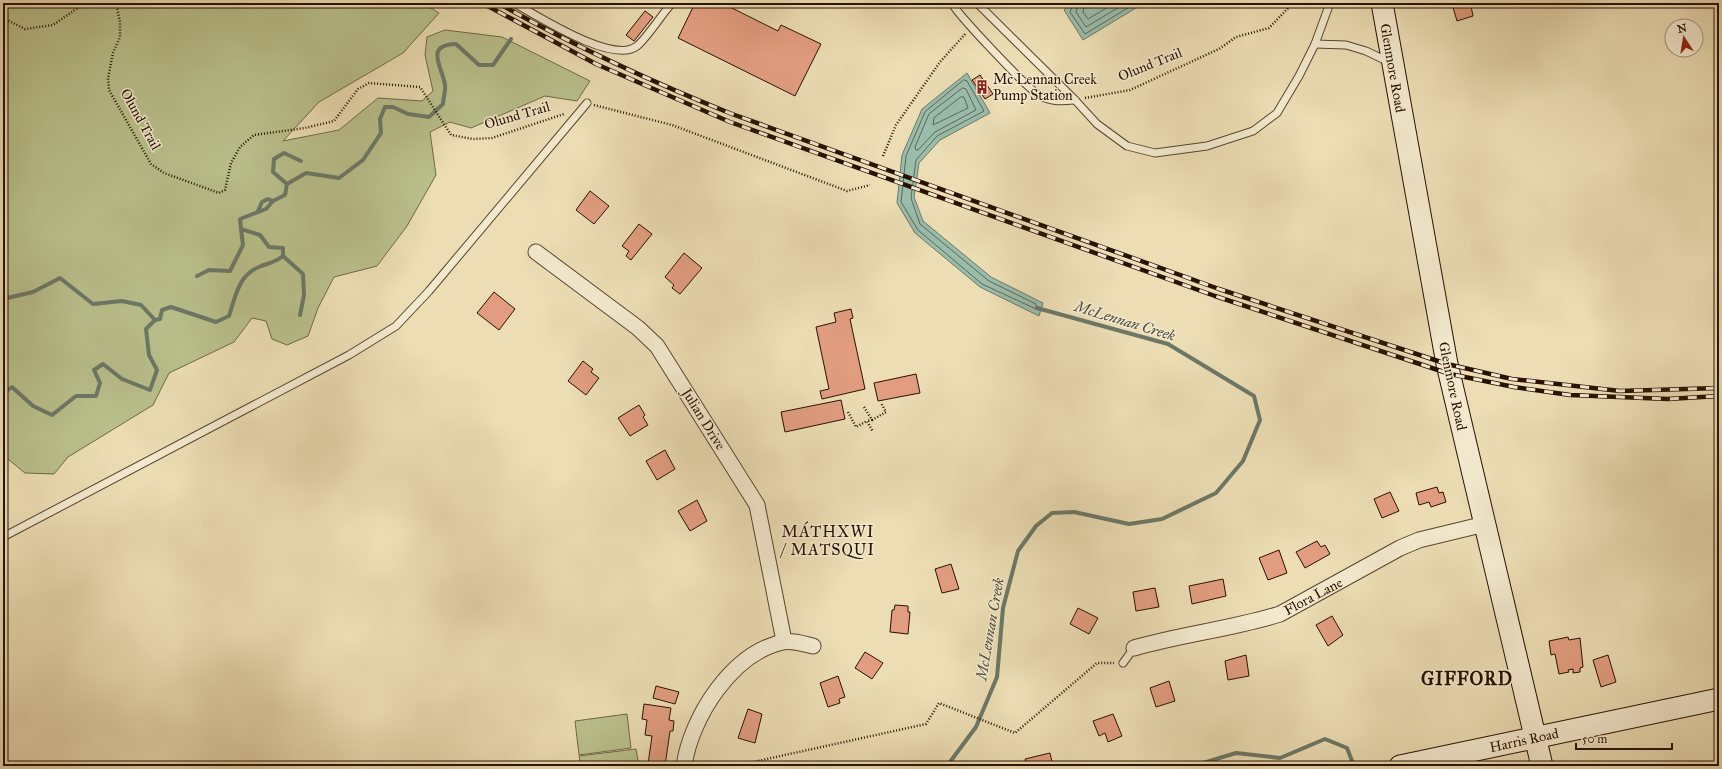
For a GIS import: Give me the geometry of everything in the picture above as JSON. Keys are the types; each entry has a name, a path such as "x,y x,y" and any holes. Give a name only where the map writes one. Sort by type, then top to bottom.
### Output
{"street":[{"name":"Glenmore Road","path":"1382,3 1448,364 1484,524 1542,766"},
{"name":"Julian Drive","path":"536,252 638,328 657,346 757,505 784,642"},
{"name":"Flora Lane","path":"1134,648 1160,640 1260,620 1280,614 1400,548 1419,540 1484,524"},
{"path":"684,766 691,738 699,720 724,680 739,666 762,650 784,642 813,646"},
{"name":"Harris Road","path":"1400,766 1719,699"}],"lane":[{"path":"514,3 585,41 611,50 626,51 637,46 672,3"},
{"path":"952,3 971,26 1038,95 1054,102 1074,100"},
{"path":"977,3 1096,124 1127,146 1155,153 1207,146 1253,131 1277,113 1299,76 1315,44 1330,3"},
{"path":"1315,44 1346,45 1366,51 1392,64"},
{"path":"3,537 349,355 396,326 429,291 587,103"},
{"path":"1123,663 1134,648"}],"path":[{"path":"3,18 25,29 53,25 85,3"},
{"name":"Olund Trail","path":"116,3 120,22 120,37 113,53 108,78 109,90 152,164 164,173 219,193 225,190 231,163 240,147 254,135 305,128 334,121 358,89 369,83 420,87 451,134 473,138 492,138 570,112 587,103"},
{"name":"Olund Trail","path":"1074,100 1130,90 1219,48 1236,37 1269,28 1293,3"},
{"path":"883,156 896,124 940,62 971,26"},
{"path":"587,103 672,125 847,191 870,185"},
{"path":"848,412 856,427 886,412 881,403"},
{"path":"864,407 872,420"},
{"path":"867,421 873,432"},
{"path":"735,766 926,724 940,703 1015,733 1096,663 1123,663"}],"green space":[{"path":"3,3 423,3 439,13 403,53 319,102 283,141 339,130 378,98 422,101 433,91 425,55 427,37 445,30 502,37 590,81 577,101 545,96 471,128 450,122 430,132 436,175 407,226 377,266 334,277 318,308 308,336 287,345 272,339 266,321 252,318 234,342 169,373 153,405 68,457 54,474 25,473 3,455"},
{"path":"627,714 631,748 579,755 575,721"},
{"path":"636,749 639,766 581,766 579,756"}],"water":[{"path":"1071,3 1144,3 1083,40 1064,10"},
{"path":"967,73 990,113 940,140 919,163 914,197 923,221 991,277 1043,303 1039,316 980,287 915,233 897,203 902,155 922,109"}],"building":[{"path":"695,3 722,3 778,31 781,25 821,44 795,96 678,38"},
{"path":"1477,3 1471,6 1473,16 1457,21 1452,4"},
{"path":"645,11 653,17 634,41 626,35"},
{"name":"Mc Lennan Creek Pump Station","path":"980,75 993,94 985,99 972,80"},
{"path":"590,191 609,206 594,224 576,210"},
{"path":"639,224 652,234 631,260 626,256 629,251 622,246"},
{"path":"684,253 702,268 680,294 672,288 674,285 665,277"},
{"path":"494,292 515,309 499,330 477,313"},
{"path":"851,309 853,318 850,319 865,389 822,399 820,391 829,389 816,327 836,322 834,313"},
{"path":"583,361 593,369 591,372 599,378 586,395 568,381"},
{"path":"916,374 920,393 878,401 874,383"},
{"path":"841,400 845,419 785,432 781,412"},
{"path":"639,405 645,415 643,417 648,425 630,436 618,418"},
{"path":"665,450 675,469 657,480 646,461"},
{"path":"1437,487 1439,493 1443,492 1446,502 1431,507 1429,502 1419,505 1416,493"},
{"path":"1390,492 1399,511 1382,518 1374,499"},
{"path":"697,500 707,521 690,531 678,511"},
{"path":"1317,541 1321,547 1325,545 1330,554 1305,568 1296,552"},
{"path":"1279,550 1287,573 1268,580 1259,558"},
{"path":"951,564 959,589 942,593 935,569"},
{"path":"1223,579 1226,596 1192,604 1189,586"},
{"path":"1155,588 1159,607 1136,611 1133,592"},
{"path":"895,605 908,606 908,612 910,612 908,634 890,632 892,610 894,610"},
{"path":"1078,608 1098,618 1089,634 1070,624"},
{"path":"1332,616 1343,635 1328,646 1316,625"},
{"path":"1568,637 1569,640 1580,638 1583,667 1580,668 1580,672 1573,673 1573,669 1568,670 1569,672 1559,674 1555,654 1551,655 1549,641"},
{"path":"865,652 883,663 872,679 855,668"},
{"path":"1246,655 1249,676 1228,680 1225,661"},
{"path":"1608,655 1616,682 1601,687 1593,660"},
{"path":"838,676 845,697 839,699 840,703 828,707 820,683"},
{"path":"1169,681 1175,701 1156,707 1150,688"},
{"path":"656,686 679,692 675,704 653,698"},
{"path":"644,704 671,708 669,720 674,721 673,731 670,731 665,766 648,764 652,736 645,735 647,720 642,719"},
{"path":"748,709 762,714 755,743 738,738"},
{"path":"1113,714 1122,736 1108,742 1105,733 1099,736 1093,721"},
{"path":"1050,753 1053,766 1027,766 1025,759"}],"waterway":[{"path":"3,394 12,387 33,406 52,415 76,396 96,396 100,383 94,370 103,364 122,379 150,390 157,370 149,355 146,329 155,320 160,319 162,310 171,307 216,322 229,316 239,286 247,275 253,270 283,256 283,248 269,247 260,235 241,229 240,219 266,209 273,201 285,195 287,184 306,173 339,178 363,160 381,133 380,119 385,107 393,107 408,114 429,117 443,104 445,85 437,58 440,48 446,45 456,44 479,65 493,65 511,39"},
{"path":"287,184 273,172 274,159 284,153 301,161"},
{"path":"258,211 262,202 268,199 273,201"},
{"path":"197,276 209,270 230,271 243,245 241,229"},
{"path":"283,256 303,274 304,295 300,315"},
{"path":"3,299 33,292 60,278 93,304 122,301 141,305 155,320"},
{"name":"McLennan Creek","path":"947,766 976,727 997,677 1003,608 1018,551 1036,526 1052,513 1074,512 1129,524 1162,519 1216,493 1243,461 1260,420 1254,396 1168,344 1037,308"},
{"name":"McLennan Creek","path":"1193,766 1236,753 1280,758 1325,739 1347,748 1354,766"}],"railway":[{"path":"482,3 596,64 730,122 1215,296 1450,374 1514,387 1570,395 1668,399 1719,396"},
{"path":"498,3 555,34 614,63 732,114 1219,289 1447,364 1512,379 1620,391 1719,388"}],"place":[{"name":"Mc Lennan Creek Pump Station","path":"982,87"}],"district":[{"name":"MÁTHXWI / MATSQUI","path":"828,540"},
{"name":"GIFFORD","path":"1467,679"}]}
